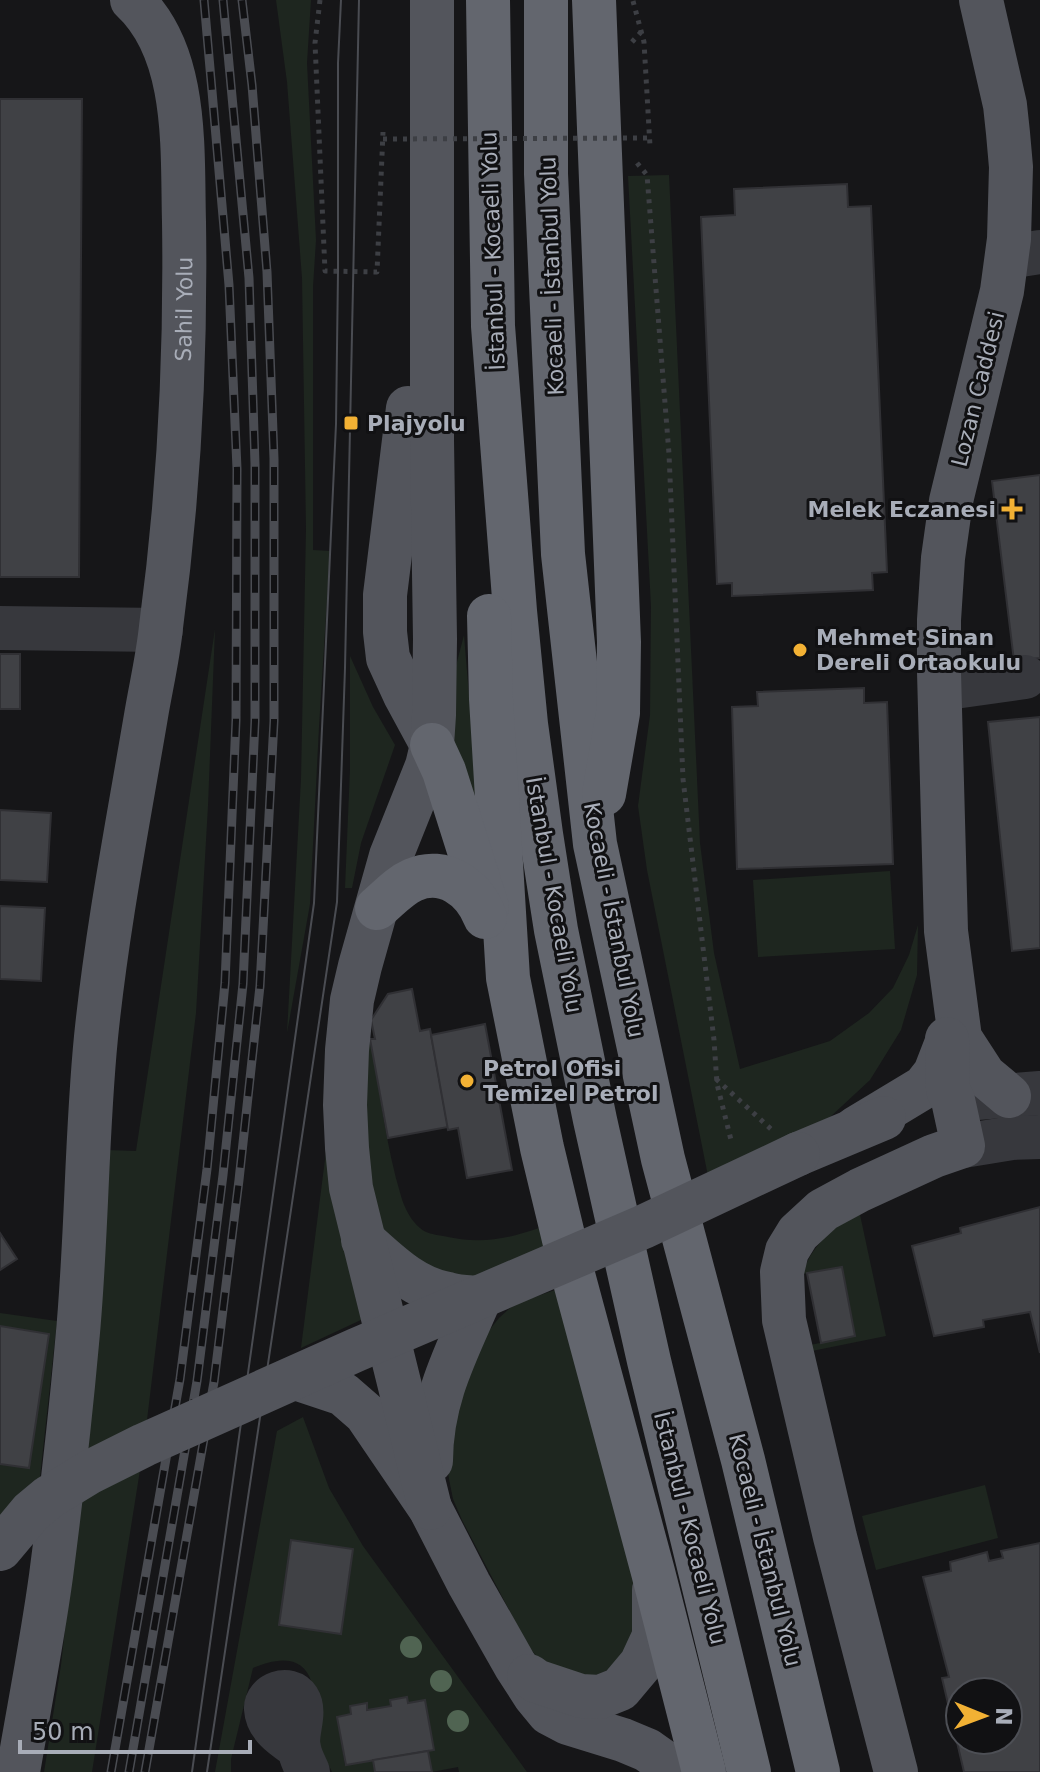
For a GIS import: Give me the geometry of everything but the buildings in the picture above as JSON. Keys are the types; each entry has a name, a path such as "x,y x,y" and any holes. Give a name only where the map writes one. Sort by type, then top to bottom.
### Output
{"highway":[{"name":"İstanbul - Kocaeli Yolu","path":"488,0 493,326 526,724 556,930 649,1361 749,1772"},
{"name":"Kocaeli - İstanbul Yolu","path":"546,0 546,174 563,554 595,844 663,1159 743,1460 818,1772"},
{"path":"595,844 618,713 607,3"},
{"path":"493,326 488,577 491,699 508,978"},
{"path":"432,745 444,771 508,978 545,1163 704,1772"},
{"path":"377,908 415,879 445,877 457,882 472,893 480,906 508,978"}],"main road":[{"name":"Sahil Yolu","path":"18,1772 51,1580 78,1339 96,1039 106,951 161,630 173,524 185,275 180,121 175,75 167,51 132,0"},
{"path":"416,0 409,389 385,595 385,632 388,658 432,745"},
{"path":"430,1508 351,1188 345,1105 352,1000 360,966 391,856 424,778 432,745 435,639 432,0"},
{"name":"Lozan Caddesi","path":"981,0 1005,105 1011,207 1024,254 1002,291 951,501 943,558 939,620 946,931 954,1039 984,1075 1025,1094"},
{"path":"0,1549 31,1512 49,1497 144,1445 643,1227 856,1128 904,1111 953,1100 960,1090 962,1075 954,1039"},
{"path":"856,1128 924,1087 954,1039"},
{"path":"896,1772 835,1537 784,1320 782,1272 787,1251 798,1233 823,1210 934,1156 963,1146 953,1100"},
{"path":"363,1240 400,1272 427,1289 480,1298"},
{"path":"430,1508 431,1436 438,1399 480,1298"},
{"path":"295,1378 343,1394 366,1414 430,1508 515,1665 549,1713 568,1723 605,1752 647,1750 678,1772"},
{"path":"515,1665 536,1681 581,1696 600,1697 620,1689 641,1664 654,1636 656,1610 653,1572"},
{"path":"566,1692 605,1752"}],"street":[{"path":"0,628 161,630"},
{"path":"940,689 1025,677"},
{"path":"953,1100 1025,1094"},
{"path":"963,1146 1040,1137"}],"path":[{"path":"320,0 315,43 325,271 377,272 383,136 650,138"},
{"path":"607,3 641,32 650,146"},
{"path":"632,57 631,42 641,32"},
{"path":"634,130 635,145"},
{"path":"635,159 647,175 669,454 683,779 716,1079 734,1149"},
{"path":"716,1079 798,1154"}],"shaded area":[{"path":"276,0 311,0 307,63 316,240 313,287 313,550 330,551 310,904 287,1033 301,779 306,529 302,278 287,82"},
{"path":"669,175 700,843 714,953 740,1069 830,1041 869,1013 893,988 909,955 918,925 917,975 901,1030 870,1080 828,1119 708,1176 647,870 638,806 650,715 651,606 628,176"},
{"path":"215,629 196,1013 144,1445 92,1772 44,1772 61,1665 89,1417 106,1150 136,1151"},
{"path":"464,635 482,853 458,783 450,689"},
{"path":"350,656 373,707 395,745 361,843 352,888 345,888 350,769"},
{"path":"890,871 895,949 758,957 753,880"},
{"path":"370,1039 396,1177 404,1205 414,1222 430,1234 468,1240 503,1238 539,1228 546,1249 471,1278 425,1278 371,1222 359,1042"},
{"path":"329,1128 363,1319 301,1348"},
{"path":"859,1210 886,1336 812,1351 810,1345 854,1336 842,1267 803,1274 818,1245"},
{"path":"555,1290 643,1612 622,1660 591,1677 543,1664 528,1646 462,1520 453,1499 446,1457 449,1417 487,1333 510,1308"},
{"path":"0,1313 57,1321 40,1477 0,1516"},
{"path":"303,1417 329,1488 363,1546 527,1772 459,1772 458,1767 432,1772 428,1751 434,1749 425,1701 408,1703 407,1697 390,1700 391,1706 367,1710 366,1703 350,1706 351,1714 337,1717 345,1765 373,1760 375,1772 332,1772 316,1738 314,1696 309,1677 296,1663 280,1661 253,1668 231,1759 231,1772 215,1772 277,1431"},
{"path":"985,1485 998,1538 876,1570 862,1516"}],"tram line":[{"path":"192,1772 314,903 336,424 341,0"},
{"path":"207,1772 337,902 359,0"}],"railway":[{"path":"111,1772 180,1379 207,1169 225,983 236,720 237,469 229,285 204,0"},
{"path":"129,1772 197,1381 243,984 255,721 255,464 249,278 223,0"},
{"path":"145,1772 214,1382 260,986 274,721 274,459 267,272 242,0"}],"place":[{"name":"Plajyolu","path":"351,423"},
{"name":"Melek Eczanesi","path":"1012,509"},
{"name":"Mehmet Sinan Dereli Ortaokulu","path":"800,650"},
{"name":"Petrol Ofisi Temizel Petrol","path":"467,1081"}]}
